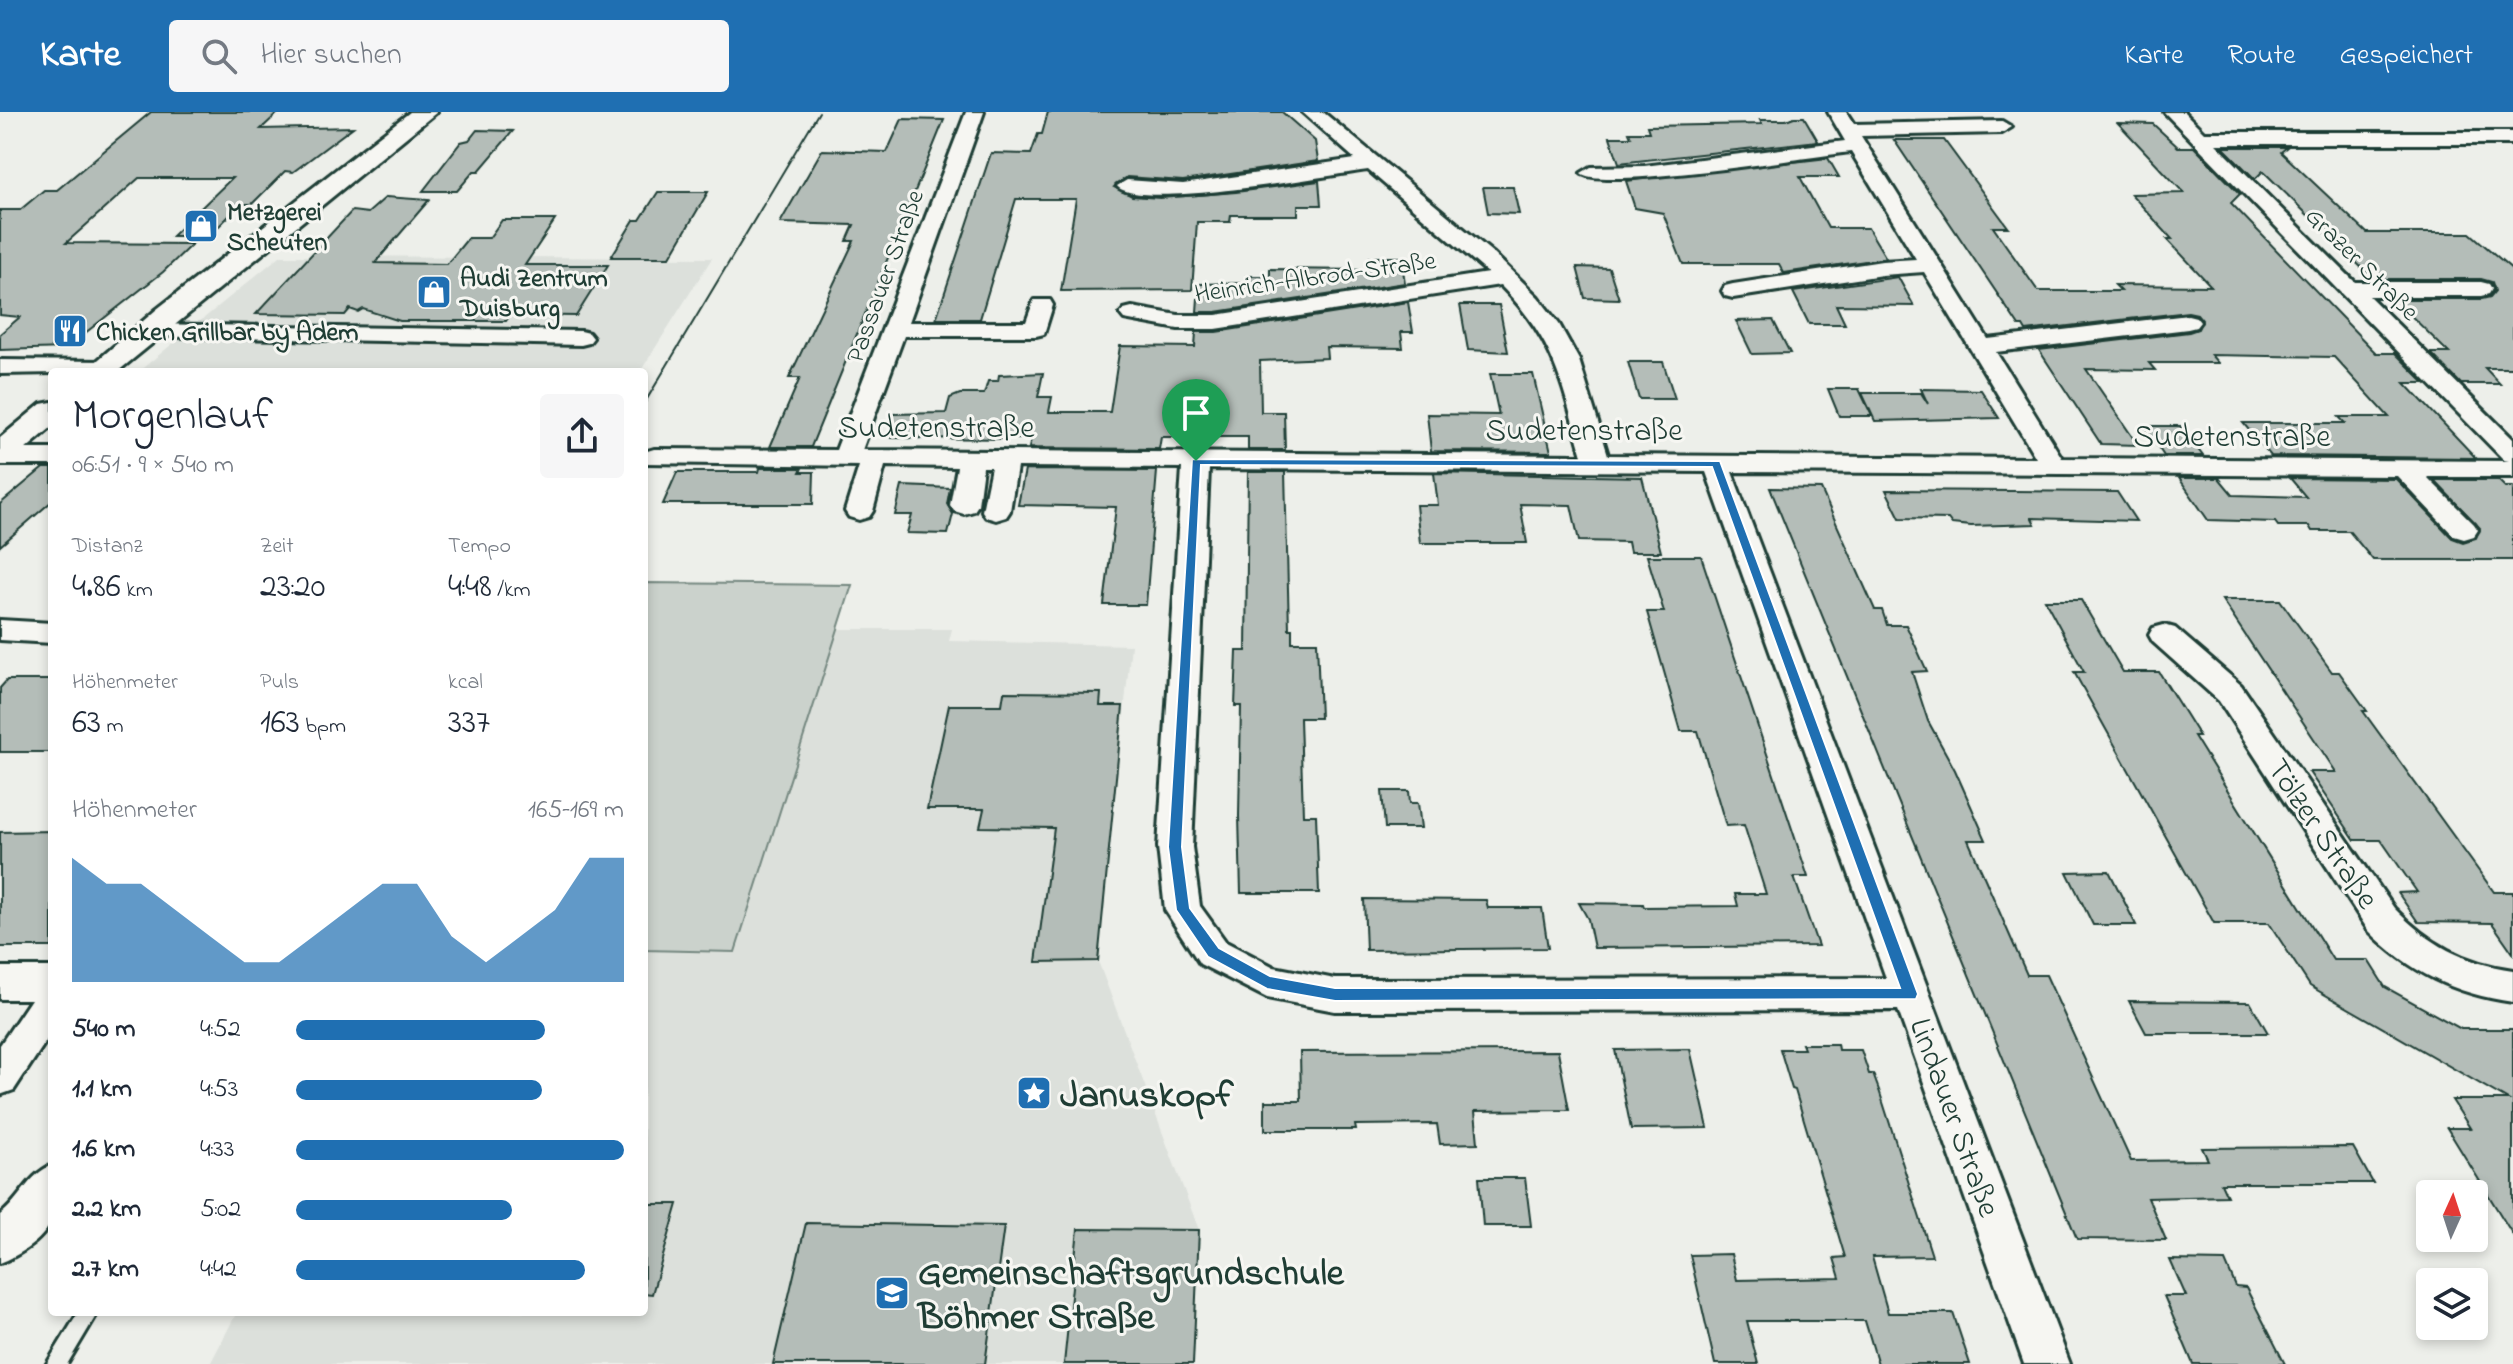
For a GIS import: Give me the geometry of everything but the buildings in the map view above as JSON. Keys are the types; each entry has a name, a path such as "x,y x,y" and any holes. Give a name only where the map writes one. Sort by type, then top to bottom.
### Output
{"main road":[{"path":"103,368 425,112"},
{"path":"0,455 48,414"}],"street":[{"name":"Passauer Straße","path":"846,459 975,112"},
{"name":"Heinrich-Albrod-Straße","path":"1311,112 1506,277 1547,324 1567,360 1597,463"},
{"name":"Grazer Straße","path":"2173,112 2513,454"},
{"path":"1591,173 1644,172 1847,129 2002,127"},
{"path":"1847,129 2055,468"},
{"path":"2199,138 2513,138"},
{"path":"1127,186 1183,190 1372,163"},
{"path":"1733,291 1868,269 1930,265"},
{"name":"Heinrich-Albrod-Straße","path":"1132,314 1178,322 1216,322 1506,277"},
{"path":"2349,289 2481,289"},
{"path":"894,329 1036,329 1042,305"},
{"path":"1980,347 2188,322"},
{"path":"148,331 581,338"},
{"path":"0,367 48,368"},
{"path":"2479,420 2513,420"},
{"path":"0,455 48,457"},
{"name":"Sudetenstraße","path":"654,457 2513,469"},
{"path":"859,511 874,459"},
{"path":"964,505 971,460"},
{"path":"996,511 1005,460"},
{"path":"1196,461 1175,847 1183,910 1213,953 1267,982 1335,995 1910,994"},
{"name":"Lindauer Straße","path":"1716,464 2047,1364"},
{"path":"2405,469 2464,530"},
{"path":"0,630 48,633"},
{"name":"Tölzer Straße","path":"2164,635 2230,693 2381,919 2406,946 2458,975 2484,983 2513,986"},
{"path":"0,983 48,983"},
{"path":"0,1077 48,1006"},
{"path":"0,1242 26,1221 48,1191"}],"shaded area":[{"path":"280,256 712,258 643,368 143,368"},
{"path":"648,583 852,585 838,629 952,629 949,641 1131,645 1098,961 1199,1230 1193,1364 210,1364 235,1316 648,1316"},
{"path":"648,583 852,585 735,952 648,950"}],"tram line":[{"path":"648,397 819,112"},
{"path":"45,1364 75,1316"},
{"path":"69,1364 98,1316"}],"place":[{"name":"Metzgerei Scheuten","path":"201,226"},
{"name":"Audi Zentrum Duisburg","path":"434,292"},
{"name":"Chicken Grillbar by Adem","path":"70,331"},
{"name":"Januskopf","path":"1034,1093"},
{"name":"Gemeinschaftsgrundschule Böhmer Straße","path":"892,1293"}],"route":[{"path":"1196,461 1716,464 1910,994 1335,995 1267,982 1213,953 1183,910 1175,847 1196,461"}]}
